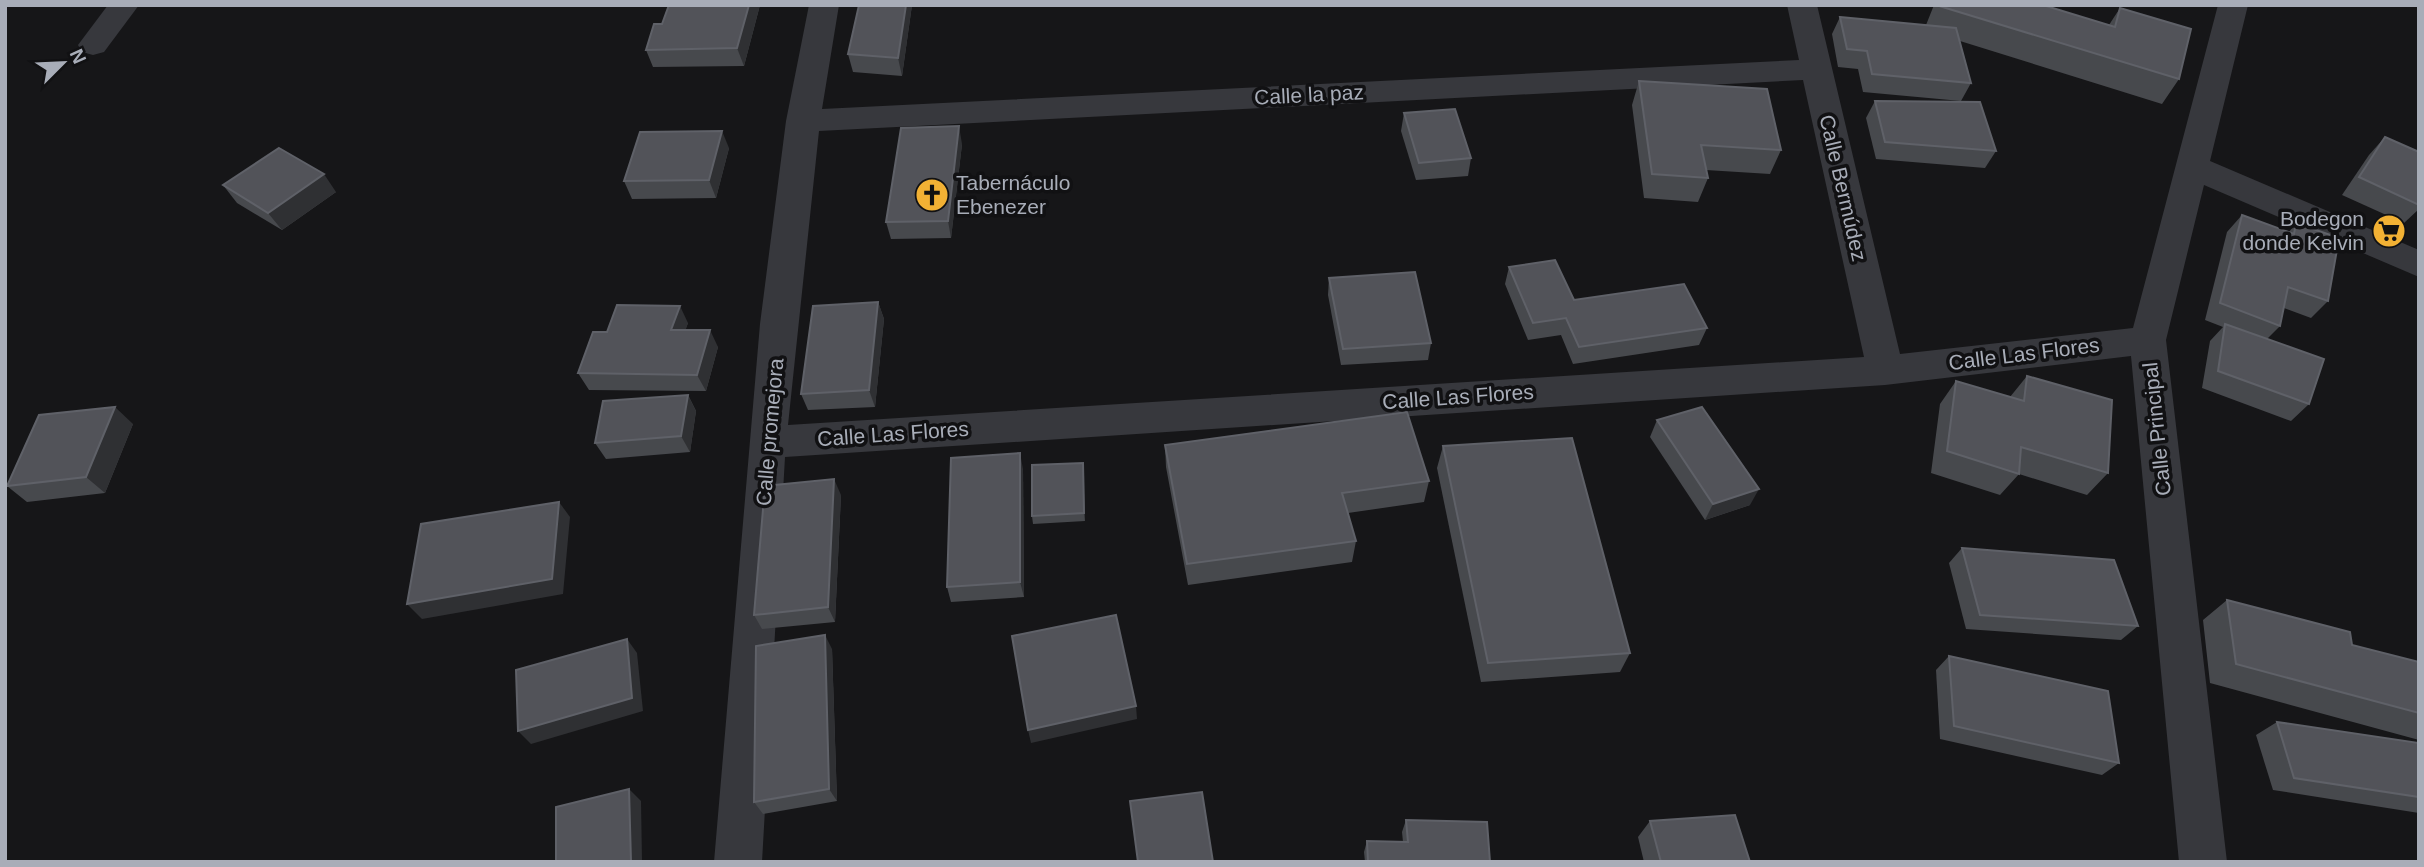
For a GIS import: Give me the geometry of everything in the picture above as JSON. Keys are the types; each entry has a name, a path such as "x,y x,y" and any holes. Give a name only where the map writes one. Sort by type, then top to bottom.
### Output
{"street":[{"path":"93,45 124,5"},
{"name":"Calle promejora","path":"738,862 768,442 802,121 824,5"},
{"name":"Calle Bermúdez","path":"1802,5 1885,370"},
{"name":"Calle Principal","path":"2203,862 2148,340 2234,5"},
{"name":"Calle la paz","path":"802,121 1816,69"},
{"path":"2194,167 2419,264"},
{"name":"Calle Las Flores","path":"768,442 1885,370 2148,340"}],"building":[{"path":"669,5 749,5 737,48 646,50 654,24 662,24"},
{"path":"859,5 906,5 898,58 848,54"},
{"path":"1936,5 2043,5 2115,27 2120,8 2191,29 2179,79"},
{"path":"1840,17 1956,28 1971,83 1872,74 1867,51 1847,49"},
{"path":"1639,81 1767,89 1781,150 1701,145 1708,178 1652,174"},
{"path":"1875,101 1980,102 1996,151 1885,142"},
{"path":"1455,109 1471,158 1419,163 1404,113"},
{"path":"959,126 948,221 886,222 901,128"},
{"path":"722,131 709,180 624,181 640,132"},
{"path":"2385,137 2419,152 2419,205 2359,177"},
{"path":"279,148 324,174 268,213 223,185"},
{"path":"2242,215 2294,234 2296,223 2339,238 2328,301 2288,287 2280,326 2220,303"},
{"path":"1555,260 1574,300 1684,284 1707,328 1579,347 1566,318 1533,323 1509,267"},
{"path":"1415,272 1431,343 1343,349 1329,278"},
{"path":"878,302 869,390 801,394 813,306"},
{"path":"617,305 680,306 671,330 710,330 697,375 578,373 593,332 607,332"},
{"path":"2225,324 2324,359 2309,404 2218,371"},
{"path":"2027,376 2112,400 2108,473 2021,447 2019,474 1947,451 1956,381 2024,401"},
{"path":"688,395 681,436 595,443 603,401"},
{"path":"115,407 86,477 7,486 39,415"},
{"path":"1702,407 1759,489 1713,504 1657,420"},
{"path":"1407,412 1429,481 1342,493 1356,541 1187,564 1165,445"},
{"path":"1572,438 1630,653 1488,663 1443,446"},
{"path":"1020,453 1020,582 947,587 951,458"},
{"path":"1083,463 1084,513 1032,516 1032,465"},
{"path":"834,479 828,607 754,615 765,486"},
{"path":"559,502 552,579 407,604 421,524"},
{"path":"1962,548 2114,560 2138,626 1980,615"},
{"path":"2227,600 2350,632 2352,645 2419,662 2419,713 2236,664"},
{"path":"1116,615 1136,706 1028,730 1012,636"},
{"path":"825,635 829,789 754,802 756,646"},
{"path":"627,639 632,698 518,731 516,670"},
{"path":"1949,656 2108,691 2119,763 1954,726"},
{"path":"2277,722 2419,743 2419,797 2294,778"},
{"path":"629,789 631,862 556,862 556,807"},
{"path":"1202,792 1213,862 1138,862 1130,801"},
{"path":"1735,815 1750,862 1661,862 1650,821"},
{"path":"1406,820 1487,822 1490,862 1368,862 1367,841 1408,842"}],"place":[{"name":"Tabernáculo Ebenezer","path":"932,195"},
{"name":"Bodegon donde Kelvin","path":"2389,231"}]}
